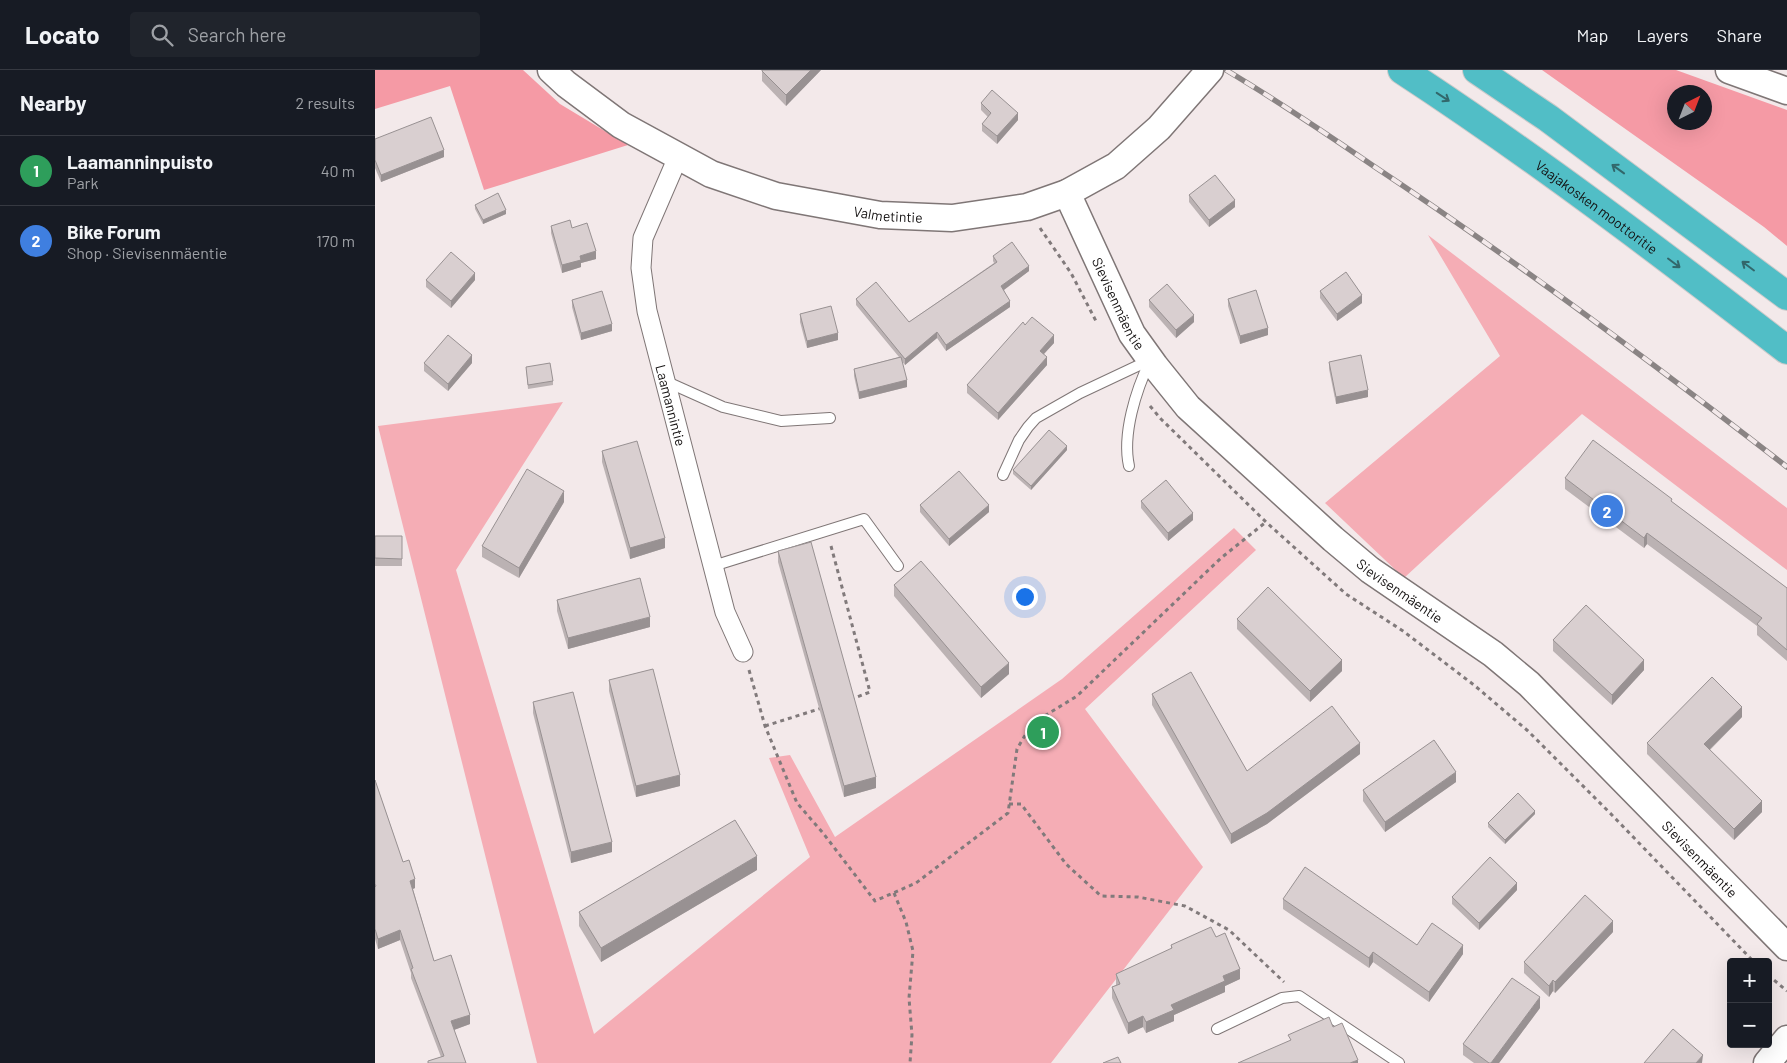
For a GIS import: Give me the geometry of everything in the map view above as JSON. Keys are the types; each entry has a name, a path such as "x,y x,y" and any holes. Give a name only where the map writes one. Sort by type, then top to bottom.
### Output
{"highway":[{"name":"Vaajakosken moottoritie","path":"1402,70 1470,114 1618,221 1787,350"},
{"path":"1477,70 1548,118 1787,296"}],"street":[{"name":"Valmetintie","path":"551,70 566,84 621,125 711,174 776,196 879,215 952,218 1027,207 1067,193 1116,166 1159,128 1210,70"},
{"path":"1729,70 1777,84"},
{"name":"Laamannintie","path":"678,157 643,238 641,268 647,311 725,612 743,652"},
{"name":"Sievisenmäentie","path":"1067,193 1132,334 1188,407 1333,539 1370,570 1493,654 1529,684 1787,947"},
{"path":"1767,1063 1787,1039"}],"lane":[{"path":"1129,466 1126,452 1133,408 1140,380 1151,360"},
{"path":"1003,475 1019,440 1036,418 1080,393 1151,360"},
{"path":"665,381 723,407 781,421 829,418"},
{"path":"713,566 864,519 898,566"},
{"path":"1217,1028 1282,998 1299,996 1399,1063"}],"path":[{"path":"743,652 765,726 797,803 823,833 875,901 916,883 1008,813 1017,749 1027,732 1038,720 1077,696 1221,558 1267,522"},
{"path":"827,531 871,692 844,701"},
{"path":"765,726 827,706"},
{"path":"1009,804 1021,804 1066,864 1101,896 1138,897 1185,906 1229,930 1299,996"},
{"path":"893,893 906,922 913,951 909,998 912,1035 910,1063"},
{"path":"1772,978 1787,991"}],"shaded area":[{"path":"375,70 523,70 560,104 628,145 484,190 450,86 375,109"},
{"path":"1542,70 1676,70 1787,110 1787,246 1764,227"},
{"path":"1428,235 1787,508 1787,570 1582,414 1404,578 1325,503 1500,356"},
{"path":"563,402 456,570 594,1034 810,857 769,758 790,755 835,837 1062,679 1234,528 1256,550 1085,709 1203,867 1051,1063 537,1063 378,426"}],"building":[{"path":"762,70 811,70 786,95"},
{"path":"992,90 1018,113 997,136 982,124 991,113 981,103"},
{"path":"431,117 444,150 381,175 375,160 375,139"},
{"path":"1215,175 1235,200 1209,220 1189,195"},
{"path":"498,193 506,210 483,220 475,205"},
{"path":"570,220 572,228 587,223 596,251 580,256 581,260 562,265 551,226"},
{"path":"1012,242 1029,266 1001,286 1010,301 946,345 937,332 905,359 856,299 876,282 909,322 997,262 993,256"},
{"path":"451,252 475,273 451,301 426,280"},
{"path":"1346,272 1362,295 1337,314 1320,291"},
{"path":"1167,284 1194,315 1176,330 1149,300"},
{"path":"1256,290 1268,328 1240,336 1228,299"},
{"path":"602,291 612,324 581,333 572,300"},
{"path":"831,306 838,333 807,341 800,314"},
{"path":"1032,317 1054,335 1040,351 1047,357 998,413 967,385 1023,322 1025,325"},
{"path":"448,335 472,355 448,384 424,363"},
{"path":"1361,355 1368,390 1336,397 1329,362"},
{"path":"901,357 907,380 859,392 854,369"},
{"path":"550,363 553,381 528,385 526,367"},
{"path":"1049,430 1067,446 1031,486 1013,470"},
{"path":"1593,440 1787,588 1787,650 1757,624 1762,618 1647,533 1644,538 1565,478"},
{"path":"637,441 665,538 630,548 602,451"},
{"path":"527,469 564,491 519,568 482,546"},
{"path":"959,471 989,505 949,539 920,505"},
{"path":"1166,480 1193,513 1168,533 1141,501"},
{"path":"375,536 402,536 402,559 375,558"},
{"path":"811,542 876,777 844,786 778,551"},
{"path":"921,561 1009,663 981,687 894,585"},
{"path":"640,578 650,617 568,638 557,600"},
{"path":"1268,587 1342,660 1310,691 1237,619"},
{"path":"1586,605 1644,660 1612,695 1553,640"},
{"path":"653,669 680,775 636,786 609,680"},
{"path":"1191,672 1247,771 1332,706 1360,743 1267,813 1231,834 1152,694"},
{"path":"1712,677 1742,707 1704,744 1762,801 1734,829 1647,743"},
{"path":"573,692 612,842 571,852 533,702"},
{"path":"1434,740 1456,772 1385,822 1363,790"},
{"path":"375,780 403,862 409,860 415,879 410,881 434,961 451,955 470,1015 451,1021 466,1063 428,1063 428,1061 444,1056 411,969 413,968 400,930 378,939 375,929"},
{"path":"1518,793 1535,811 1505,840 1488,823"},
{"path":"735,820 757,856 601,948 579,912"},
{"path":"1490,857 1517,883 1479,923 1452,897"},
{"path":"1305,867 1417,945 1432,923 1463,945 1429,992 1373,952 1369,958 1283,899"},
{"path":"1585,895 1613,921 1549,986 1524,962"},
{"path":"1211,927 1216,937 1225,933 1240,969 1223,976 1225,981 1171,1005 1174,1010 1146,1022 1143,1016 1128,1023 1112,987 1120,984 1116,974 1172,948 1171,945"},
{"path":"1512,978 1540,997 1491,1063 1489,1063 1463,1044"},
{"path":"1329,1017 1333,1027 1342,1023 1358,1060 1350,1063 1238,1063 1291,1040 1288,1035"},
{"path":"1673,1029 1703,1055 1696,1063 1644,1063"},
{"path":"1118,1057 1121,1063 1103,1063"}],"railway":[{"path":"1226,70 1318,128 1531,275 1634,350 1787,467"}],"place":[{"name":"Bike Forum","path":"1607,511"},
{"name":"Laamanninpuisto","path":"1043,732"}]}
